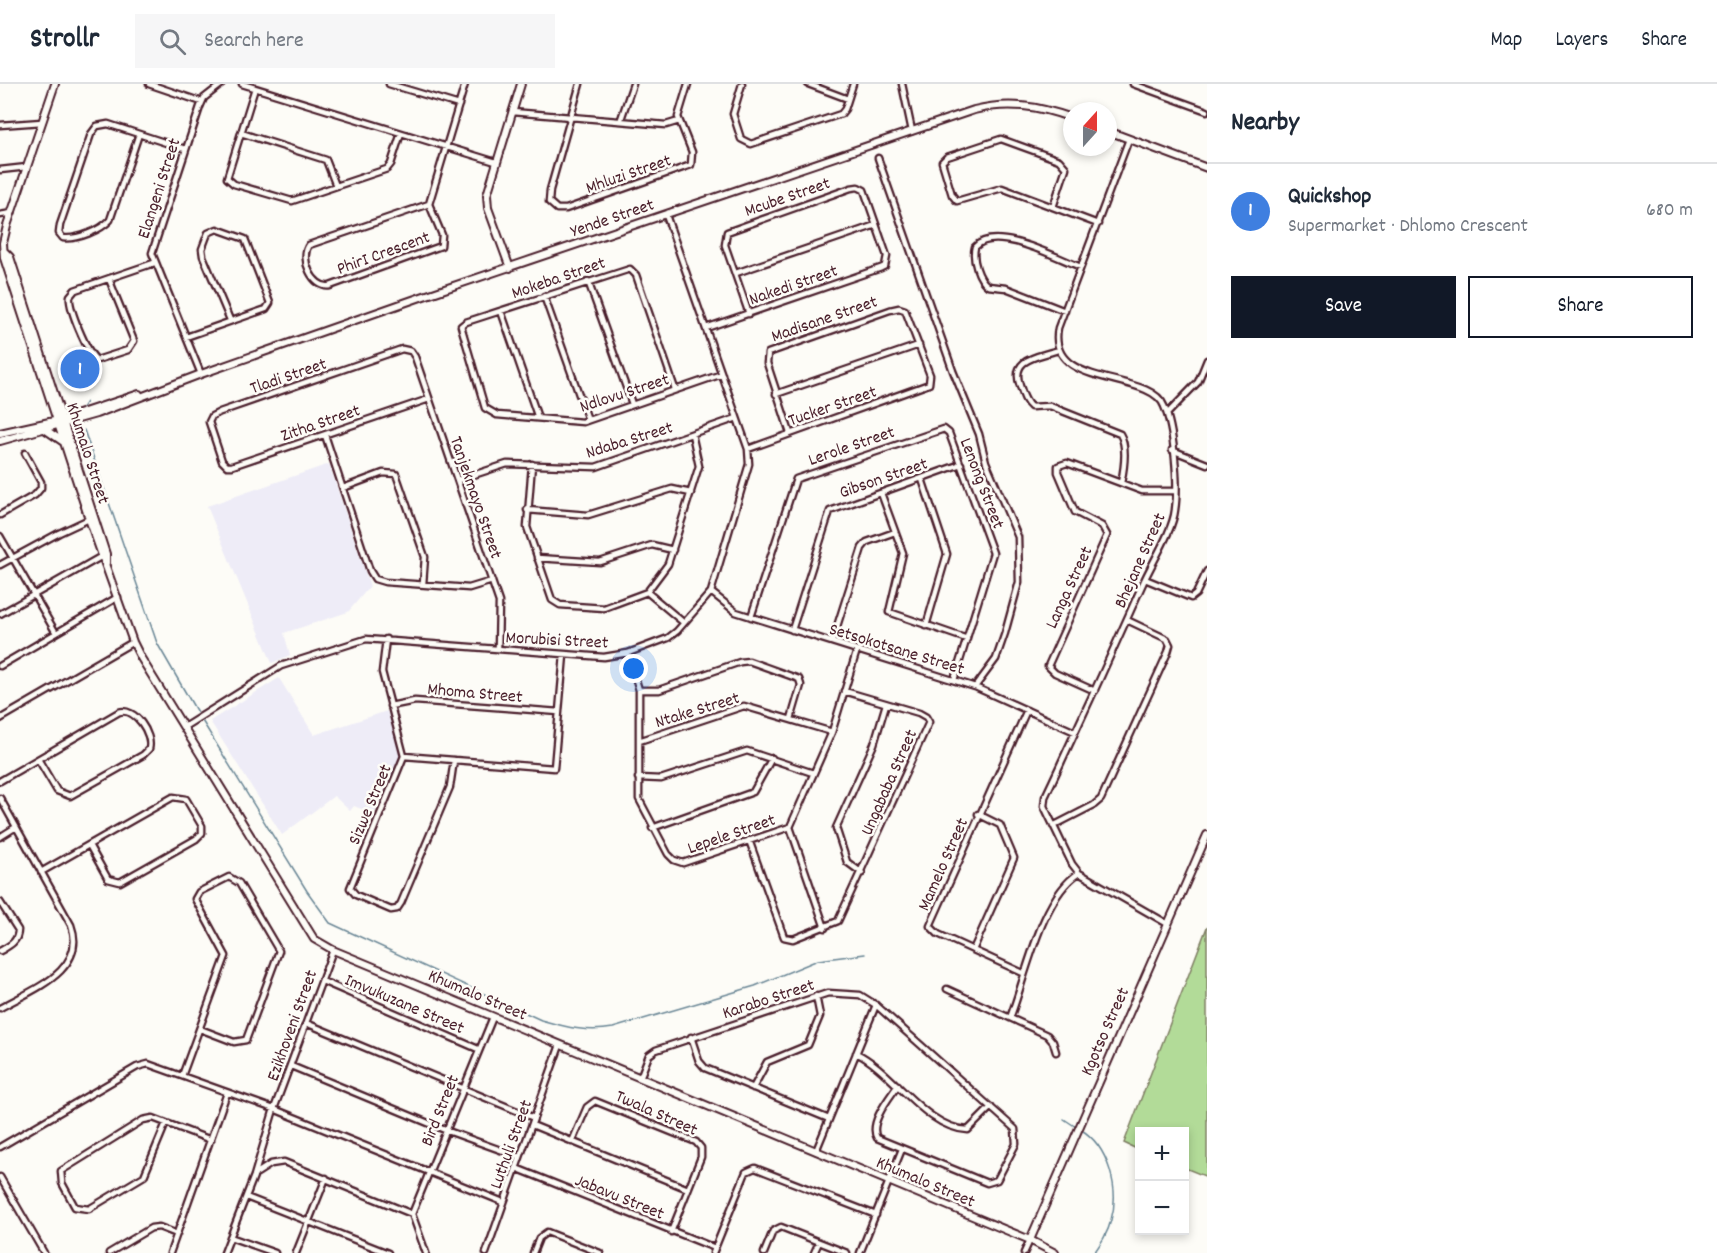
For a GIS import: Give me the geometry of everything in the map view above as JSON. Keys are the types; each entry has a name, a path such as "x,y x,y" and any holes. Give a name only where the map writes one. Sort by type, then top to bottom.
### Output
{"street":[{"name":"Khumalo Street","path":"55,84 4,237 3,256 42,374 61,423 65,444 89,519 104,555"},
{"path":"149,84 202,102"},
{"name":"Elangeni Street","path":"201,374 154,263 152,249 202,102 222,84"},
{"path":"242,84 496,162"},
{"path":"389,84 459,105"},
{"name":"PhirI Crescent","path":"429,204 309,245 305,258 316,283 322,287 330,286 440,248 443,239 429,204 465,84"},
{"path":"510,268 486,200 521,84"},
{"path":"573,116 580,84"},
{"path":"621,119 633,84"},
{"path":"679,121 688,84"},
{"path":"742,84 733,117 741,139 751,144 841,114 853,84"},
{"path":"808,84 848,99"},
{"path":"902,84 912,131"},
{"path":"1133,84 1207,111"},
{"path":"255,88 228,171 227,178 230,183 292,201 390,167 402,133"},
{"name":"Yende Street","path":"0,441 46,430 201,374 974,110 997,105 1034,106 1063,115"},
{"name":"Mhluzi Street","path":"512,112 621,119 666,125 679,121 692,152 691,165 566,209 557,209 549,202 550,190 573,116"},
{"path":"0,125 42,122"},
{"path":"139,134 110,220 101,228 71,238 63,238 59,233 60,225 94,129 100,124 108,124 139,134 185,149"},
{"path":"241,133 326,160 336,186"},
{"path":"1117,134 1207,168"},
{"path":"1053,207 1066,168 1059,160 998,139 947,157 942,162 951,195 957,201 1002,188 1098,224"},
{"path":"1130,139 1056,337 1058,350 1075,366 1155,395 1161,400 1167,414 1198,382 1207,360"},
{"path":"878,158 953,371 979,435 986,462 1018,537 1019,582 1005,633 996,659 975,687"},
{"path":"0,170 27,167"},
{"name":"Mcube Street","path":"749,314 724,242 725,235 731,230 858,187 866,194 887,256 886,263"},
{"path":"0,215 12,213"},
{"name":"Morubisi Street","path":"184,727 288,663 362,640 386,639 604,657 628,653 668,638 684,623 711,592 748,476 747,449 666,214"},
{"path":"736,273 876,225"},
{"path":"186,337 266,309 270,300 245,238 217,229 208,233 202,252 230,320"},
{"path":"1065,311 1006,288 988,286 981,279 973,251 980,242 1002,238 1081,267"},
{"name":"Khumalo Street","path":"3,256 13,264 61,423 133,642 310,932 321,945 1030,1240 1055,1253"},
{"path":"109,279 134,341 128,350 97,360 91,354 69,299 75,290 154,263"},
{"name":"Nakedi Street","path":"706,328 881,268 886,263"},
{"name":"Mokeba Street","path":"538,418 501,311 630,269 636,275 675,389"},
{"path":"588,281 632,404"},
{"path":"544,296 588,420"},
{"name":"Madisane Street","path":"790,433 766,358 771,350 890,310 903,308 907,312 919,345"},
{"name":"Ndlovu Street","path":"501,311 466,322 460,330 485,408 497,415 579,422 722,374"},
{"path":"776,394 919,345"},
{"name":"Tucker Street","path":"747,449 926,387 931,378 919,345"},
{"name":"Tladi Street","path":"222,461 210,426 210,419 215,414 402,349 408,349 415,357"},
{"path":"1058,350 1027,361 1019,367 1017,376 1026,401 1031,407 1050,406 1120,434 1123,440 1124,467 1120,483"},
{"name":"Tanjekmayo Street","path":"415,357 500,607 498,649"},
{"path":"42,374 45,364"},
{"name":"Zitha Street","path":"222,461 227,466 232,466 429,399"},
{"name":"Bhejane Street","path":"1079,873 1044,806 1045,797 1174,516 1175,490 1167,414"},
{"name":"Ndaba Street","path":"458,480 507,464 590,468 737,418"},
{"name":"Yende Street","path":"0,433 61,423"},
{"name":"Lerole Street","path":"751,617 796,479 936,430 944,429 949,433"},
{"path":"46,430 65,444"},
{"name":"Lenong Street","path":"949,433 993,553 954,680"},
{"path":"532,464 527,527 550,597 560,605 604,609 647,592 665,569 700,462 692,434"},
{"path":"325,435 373,577 385,582 469,588 492,581"},
{"path":"1172,450 1207,464"},
{"path":"0,515 35,495 41,488 25,453"},
{"name":"Langa Street","path":"1095,691 1055,673 1048,666 1107,535 1102,526 1075,512 1058,469 1060,464 1067,463 1146,492 1175,490"},
{"name":"Gibson Street","path":"792,630 830,511 962,464"},
{"path":"343,488 383,473 396,474 425,557 423,584"},
{"path":"922,479 947,554 926,626"},
{"path":"527,510 588,515 672,489 691,493"},
{"path":"881,493 903,556 888,608 893,615 967,639"},
{"path":"0,565 89,519"},
{"path":"832,642 862,548 867,542 895,532"},
{"path":"0,536 56,633"},
{"path":"537,558 600,562 652,545 673,550"},
{"path":"0,614 104,555"},
{"path":"1145,579 1191,598 1196,594 1207,571"},
{"path":"647,592 684,623"},
{"name":"Setsokotsane Street","path":"711,592 728,608 751,617 975,687 1075,732"},
{"path":"0,666 118,597"},
{"path":"1053,826 1101,799 1170,648 1167,639 1127,620"},
{"path":"386,639 381,668 404,756"},
{"path":"0,718 133,642"},
{"name":"Lepele Street","path":"628,653 639,690 640,803 668,854 680,863 790,827 832,732 857,650"},
{"path":"559,712 564,655"},
{"path":"639,690 659,690 749,661 799,679 801,685 791,719"},
{"name":"Ungababa Street","path":"825,928 840,918 928,725 928,719 923,715 844,690"},
{"name":"Mhoma Street","path":"390,706 415,701 559,712"},
{"path":"862,873 847,862 836,828 876,738 886,704"},
{"name":"Ntake Street","path":"639,741 744,706 832,732"},
{"path":"0,781 38,759 123,710 135,715 150,741 149,749 143,755 70,796 57,791 38,759"},
{"name":"Mamelo Street","path":"1023,973 938,934 932,929 930,922 1027,710"},
{"name":"Sizwe Street","path":"454,760 448,792 400,903 394,910 356,895 350,888 404,756 454,760 554,768 559,712"},
{"path":"638,778 661,780 744,751 772,758 813,773"},
{"path":"652,828 753,792 772,758"},
{"path":"41,872 176,796 186,799 202,826 202,833 196,839 120,882 108,879 89,845"},
{"path":"0,798 72,925 75,936 72,956 63,971 0,1008"},
{"path":"973,950 1014,858 1000,825 978,814"},
{"path":"0,837 16,827"},
{"path":"750,840 783,935 794,939 825,928 790,827"},
{"name":"Kgotso Street","path":"1030,1240 1207,835"},
{"path":"1010,1018 1021,989 1023,973 1063,885 1079,873 1168,924"},
{"path":"182,1076 226,956 196,906 195,899 199,892 229,877 239,883 279,951 246,1040 234,1042 200,1029"},
{"path":"0,902 18,930 16,940 0,951"},
{"name":"Ezikhoveni Street","path":"224,1253 254,1176 274,1109 333,950"},
{"name":"Imvukuzane Street","path":"321,981 478,1049"},
{"path":"946,989 1047,1035 1053,1042 1056,1052"},
{"name":"Karabo Street","path":"640,1078 652,1052 691,1037 816,996 833,992 860,995 876,1005 1017,1132 1017,1140 1012,1153 997,1180 990,1184 902,1149"},
{"path":"753,1088 767,1062 808,1045 820,1016 816,996"},
{"path":"816,1151 876,1005"},
{"name":"Bird Street","path":"412,1214 493,1017"},
{"path":"306,1023 534,1118"},
{"path":"691,1037 701,1065 829,1119"},
{"name":"Luthuli Street","path":"486,1253 560,1045"},
{"path":"856,1053 868,1059 934,1117 961,1129 971,1129 991,1107"},
{"path":"0,1147 148,1064 274,1109 503,1202"},
{"path":"291,1066 445,1130 520,1157"},
{"path":"860,1253 902,1149 877,1138 874,1131 885,1104 898,1085"},
{"path":"170,1253 227,1093"},
{"name":"Twala Street","path":"572,1142 589,1104 599,1102 696,1142 701,1148 701,1157 671,1232"},
{"path":"166,1123 144,1176 89,1209 75,1207 60,1178 63,1168 147,1119 166,1123 211,1140"},
{"path":"532,1125 688,1189"},
{"path":"254,1176 260,1170 278,1162 326,1178 412,1214 426,1253"},
{"name":"Jabavu Street","path":"516,1168 714,1251"},
{"path":"714,1251 746,1172 755,1168 876,1215"},
{"path":"0,1177 44,1253"},
{"path":"296,1253 326,1178"},
{"path":"246,1197 388,1253"},
{"path":"109,1253 151,1228 159,1227 177,1234"},
{"path":"764,1253 773,1231 781,1227 847,1253"},
{"path":"533,1253 539,1238 547,1232 600,1253"},
{"path":"230,1237 275,1253"},
{"path":"1024,1253 1030,1240"},
{"path":"814,1253 819,1242"}],"shaded area":[{"path":"329,464 370,586 348,612 284,633 290,655 272,663 207,506"},
{"path":"279,678 314,735 387,711 401,755 374,814 354,806 350,811 334,796 282,835 210,721"}],"green space":[{"path":"1207,927 1207,1177 1189,1170 1189,1127 1135,1127 1135,1148 1124,1143"}],"waterway":[{"path":"80,411 86,402"},
{"path":"84,430 157,643 198,714"},
{"path":"201,719 307,891 330,923 541,1020 585,1030 613,1028 755,986 818,960 865,954"},
{"path":"1064,1119 1076,1127"},
{"path":"1080,1129 1090,1137 1105,1157 1113,1183 1111,1220 1102,1242 1094,1253"}],"place":[{"name":"Quickshop","path":"80,369"}]}
